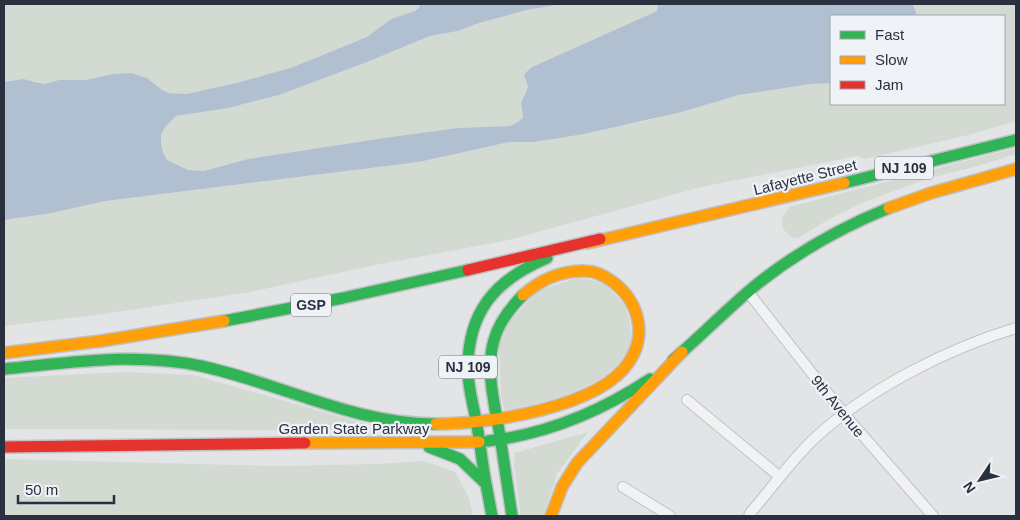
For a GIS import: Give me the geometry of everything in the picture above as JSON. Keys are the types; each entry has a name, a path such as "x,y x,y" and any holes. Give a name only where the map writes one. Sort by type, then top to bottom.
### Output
{"main road":[{"name":"Lafayette Street","path":"600,239 768,202 1016,140"},
{"name":"NJ 109","path":"551,516 562,487 577,463 682,352 732,305 788,262 814,245 865,218 925,196 1016,169"},
{"name":"GSP","path":"4,353 114,339 254,316 392,288 600,239"},
{"name":"NJ 109","path":"492,516 470,383 469,358 472,334 485,304 500,285 528,265 600,239"},
{"path":"4,368 110,360 177,362 230,373 332,407 376,419 411,424 498,420 533,414 575,399 612,381 626,368 635,352 639,332 631,300 620,287 607,277 594,272 566,272 537,283 513,304 500,322 491,353 491,374 498,420 500,440 512,516"},
{"name":"Garden State Parkway","path":"4,447 241,443 418,443 500,440 555,428 584,417 622,398 682,352"},
{"path":"418,443 460,459 486,484"}],"street":[{"name":"9th Avenue","path":"748,292 844,414 933,516"},
{"path":"749,516 780,477 816,437 844,414 902,376 948,354 1016,328"},
{"path":"686,400 780,477"},
{"path":"623,487 670,516"}],"shaded area":[{"path":"4,4 420,4 419,8 415,11 391,19 367,37 293,67 187,94 169,93 156,87 152,81 113,74 85,80 59,80 44,84 36,81 12,80 4,82"},
{"path":"563,4 658,4 657,11 532,67 524,74 528,87 521,103 523,116 518,122 510,126 457,128 384,138 248,159 204,171 188,170 167,160 163,152 161,134 176,116 228,108 279,95 430,36 458,31 479,23 531,9"},
{"path":"913,4 1016,4 1016,121 968,135 865,159 857,156 701,187 509,240 375,265 250,292 96,315 4,326 4,220 46,214 106,201 419,162 509,142 534,142 645,121 739,95 811,84 830,82 830,105 1005,105 1005,15 917,15"},
{"path":"1016,148 1016,154 929,178 864,202 831,218 798,238 791,237 783,229 782,219 789,207"},
{"path":"577,278 596,281 605,285 624,305 627,310 631,331 628,349 619,363 607,374 591,384 556,398 505,410 501,397 499,346 508,324 538,290"},
{"path":"124,372 193,375 366,424 366,430 4,429 4,378"},
{"path":"588,432 557,474 544,516 521,516 514,464 515,453"},
{"path":"4,459 279,466 424,461 455,472 469,498 473,516 4,516"}],"water":[{"path":"420,4 563,4 531,9 479,23 458,31 430,36 279,95 228,108 176,116 161,134 161,144 167,160 188,170 204,171 248,159 384,138 457,128 510,126 523,117 521,103 528,87 524,74 532,67 657,11 658,4 913,4 917,15 830,15 830,83 811,84 739,95 681,112 584,134 534,142 509,142 419,162 106,201 46,214 4,220 4,82 23,79 44,84 59,80 85,80 113,74 131,73 147,78 169,93 187,94 293,67 367,37 391,19 419,8"}],"traffic: fast":[{"path":"844,183 1016,140"},
{"path":"673,360 745,294 771,273 837,232 889,208"},
{"path":"486,484 468,377 469,350 473,332 479,315 499,288 513,277 547,258"},
{"path":"224,321 343,298 468,270"},
{"path":"512,516 492,388 490,363 491,352 499,327 509,310 523,295"},
{"path":"4,369 102,360 127,359 177,362 230,373 346,410 375,417 405,422 436,424"},
{"path":"488,441 532,433 573,420 612,402 650,379"},
{"path":"429,447 460,459 486,484 492,516"}],"traffic: slow":[{"path":"889,208 931,193 1016,169"},
{"path":"588,243 844,183"},
{"path":"436,424 512,417 568,402 593,391 614,378 629,362 638,340 639,329 637,319 629,299 610,280 592,272 568,272 544,281 523,295"},
{"path":"4,353 101,341 224,321"},
{"path":"551,516 562,487 577,463 682,352"},
{"path":"305,443 479,442"}],"traffic: jam":[{"path":"468,270 600,239"},
{"path":"4,447 305,443"}]}
